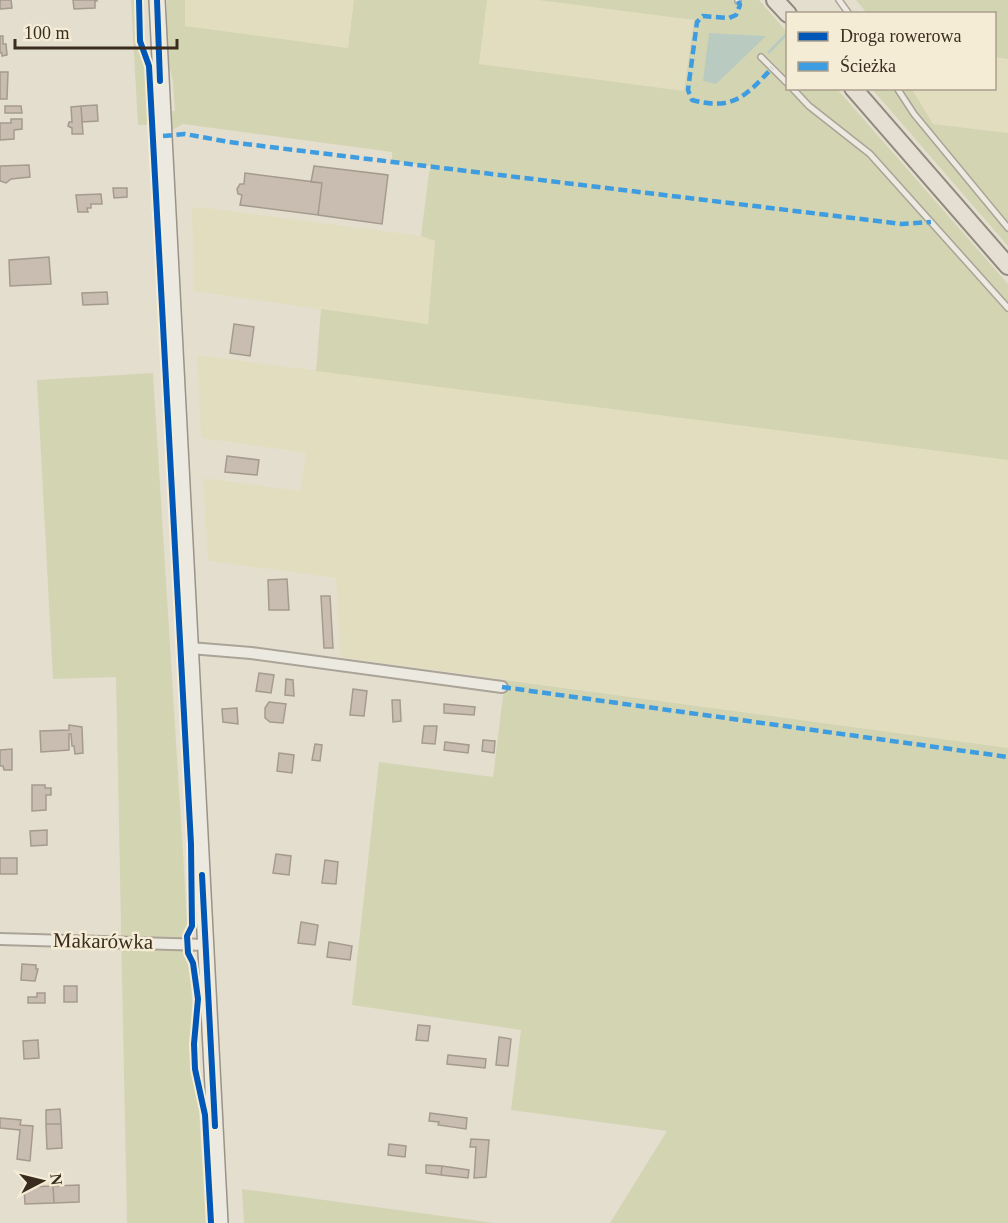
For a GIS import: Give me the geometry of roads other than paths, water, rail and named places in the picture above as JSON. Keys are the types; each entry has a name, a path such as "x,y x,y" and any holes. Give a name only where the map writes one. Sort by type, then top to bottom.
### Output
{"main road":[{"path":"775,0 786,12"},
{"path":"855,90 1008,266"}],"street":[{"path":"157,0 220,1223"},
{"path":"190,648 251,653 502,687"},
{"name":"Makarówka","path":"0,939 206,945"}],"lane":[{"path":"761,57 786,82"},
{"path":"794,90 809,106 870,154 1008,308"},
{"path":"898,90 914,114 1008,228"}],"waterway":[{"path":"769,52 786,35"}]}
